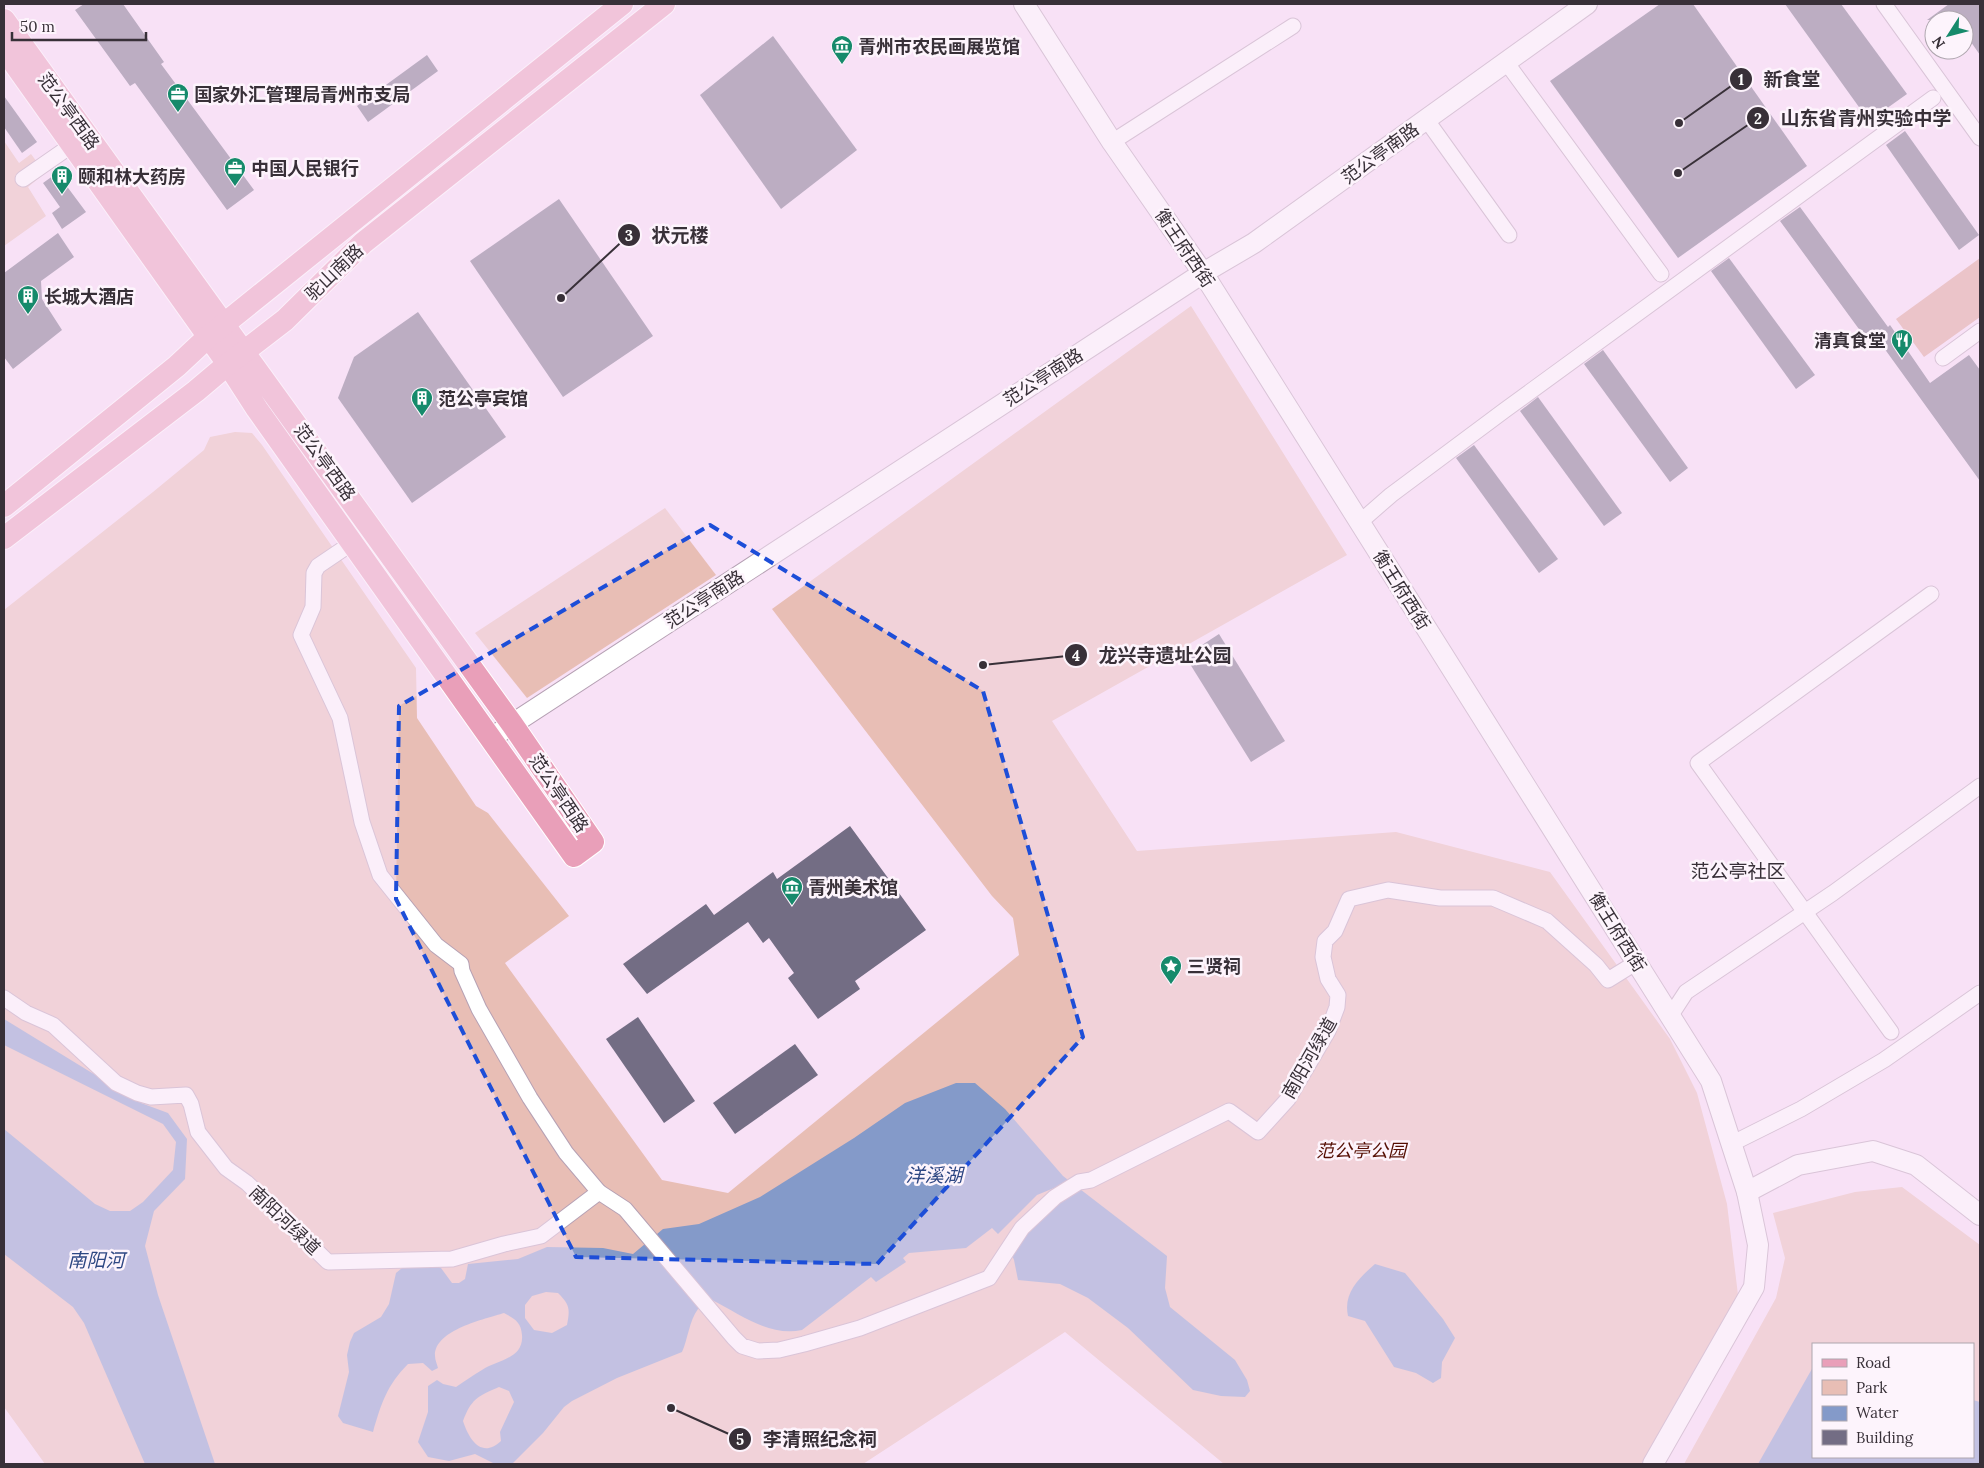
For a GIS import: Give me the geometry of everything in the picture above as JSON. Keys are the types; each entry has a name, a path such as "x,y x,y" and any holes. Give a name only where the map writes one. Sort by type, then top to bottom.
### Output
{"main road":[{"name":"驼山南路","path":"4,506 177,366 216,331 622,4"},
{"name":"驼山南路","path":"4,538 196,391 285,320 363,243 664,4"},
{"name":"范公亭西路","path":"4,20 193,284 216,331"},
{"name":"范公亭西路","path":"4,49 72,144 216,331 512,724 593,842 574,856 257,409 236,358"}],"street":[{"name":"衡王府西街","path":"1024,4 1112,142 1203,273 1711,1081 1747,1192 1758,1245 1754,1287 1653,1464"},
{"name":"范公亭南路","path":"491,738 1203,273 1254,243 1586,4"},
{"path":"1884,4 1980,138"},
{"path":"1112,142 1293,26"},
{"path":"1506,62 1660,274"},
{"path":"1360,522 1391,495 1491,421 1933,98"},
{"path":"1426,119 1509,234"},
{"path":"23,179 72,144"},
{"path":"1943,358 1980,331"},
{"path":"352,543 318,566 314,573 313,608 301,635 340,718 362,822 380,876 436,945 461,964 462,971 478,1009 530,1098 566,1153 599,1192"},
{"path":"1891,1032 1698,763 1930,594"},
{"path":"1671,1015 1686,992 1805,912 1980,786"},
{"name":"南阳河绿道","path":"4,998 26,1013 53,1025 116,1083 151,1097 186,1095 191,1104 198,1132 226,1168 247,1183 328,1262 452,1259 504,1244 541,1236 599,1192 625,1208 742,1346 758,1351 779,1350 860,1328 989,1278 1022,1228 1055,1197 1079,1182 1091,1180 1229,1111 1258,1132 1288,1099 1328,1031 1337,1007 1338,995 1328,979 1323,957 1325,941 1335,931 1348,899 1388,890 1440,898 1494,898 1547,921 1596,965 1608,980 1637,962"},
{"path":"1731,1144 1801,1109 1884,1060 1980,993"},
{"path":"1747,1192 1798,1165 1872,1151 1916,1165 1977,1209"}],"highlighted area":[{"path":"710,525 983,691 1083,1037 877,1264 576,1257 396,899 399,706"}],"green space":[{"path":"4,141 19,163 31,154 45,173 28,187 46,216 4,246"},
{"name":"范公亭公园","path":"1191,306 1347,555 1052,721 1137,851 1396,832 1550,872 1670,1039 1697,1093 1727,1204 1738,1295 1641,1464 1224,1464 1065,1332 863,1464 45,1464 4,1407 4,610 204,450 210,437 235,432 252,433 416,668 417,718 476,806 488,813 569,916 505,963 662,1180 728,1193 1019,955 1013,918 992,896 772,609"},
{"path":"665,508 716,575 527,698 475,633"},
{"path":"1902,1187 1980,1245 1980,1464 1684,1464 1776,1298 1785,1258 1773,1213 1855,1192"}],"shaded area":[{"path":"1980,258 1980,317 1924,357 1896,319"}],"water":[{"name":"南阳河","path":"4,1019 141,1103 168,1113 187,1139 185,1179 154,1211 145,1246 158,1295 215,1464 145,1464 84,1323 73,1307 4,1254 4,1129 95,1204 110,1211 130,1211 143,1202 173,1170 176,1142 163,1124 4,1045"},
{"name":"洋溪湖","path":"956,1083 975,1083 1005,1109 1063,1176 1167,1256 1165,1288 1170,1307 1235,1360 1247,1380 1250,1391 1245,1397 1221,1396 1193,1390 1128,1328 1088,1298 1060,1284 1018,1280 1011,1253 1027,1227 1062,1197 1054,1188 1037,1195 998,1234 992,1228 966,1248 909,1253 903,1258 906,1262 876,1282 871,1277 802,1330 778,1330 766,1327 712,1300 699,1308 695,1314 682,1352 617,1378 572,1401 564,1407 543,1433 512,1464 495,1464 475,1454 449,1461 428,1457 418,1442 428,1412 428,1386 437,1380 443,1384 456,1387 482,1370 508,1358 519,1349 522,1335 519,1324 504,1313 462,1327 443,1339 437,1347 435,1356 438,1368 432,1371 423,1363 408,1364 390,1387 373,1432 343,1423 338,1416 349,1372 347,1355 350,1342 354,1333 381,1317 389,1304 396,1273 402,1268 436,1266 441,1268 452,1283 459,1283 465,1279 468,1264 518,1259 547,1247 603,1248 633,1254 663,1229 699,1224 760,1197 854,1138 905,1103","holes":["546,1292 558,1293 568,1308 567,1325 552,1333 534,1330 525,1318 525,1305 532,1296","499,1387 509,1391 514,1402 500,1432 501,1441 494,1446 482,1448 469,1435 463,1421 472,1403 485,1393"]},
{"path":"1375,1264 1405,1273 1443,1319 1455,1338 1442,1362 1441,1378 1433,1383 1416,1373 1394,1367 1365,1321 1348,1316 1347,1308 1350,1293 1363,1275"},
{"path":"1812,1369 1812,1458 1974,1458 1974,1400 1980,1402 1980,1464 1758,1464"}],"building":[{"path":"84,4 123,4 164,62 161,64 254,190 227,210 135,83 130,86 75,10"},
{"path":"1660,4 1693,4 1807,166 1678,258 1550,81"},
{"path":"1785,4 1841,4 1907,94 1869,121"},
{"path":"1949,4 1980,4 1980,55 1974,46 1974,10 1941,10"},
{"path":"773,36 857,150 781,209 700,95"},
{"path":"427,55 438,71 368,122 357,106"},
{"path":"4,96 37,142 22,153 4,127"},
{"path":"1905,131 1979,235 1959,250 1886,145"},
{"name":"颐和林大药房","path":"57,173 86,212 62,229 52,213 60,207 43,183"},
{"path":"559,199 653,336 563,397 470,261"},
{"path":"1800,207 1888,327 1890,325 1930,383 1969,355 1980,370 1980,481 1871,330 1864,336 1780,221"},
{"name":"长城大酒店","path":"58,233 74,257 41,281 42,299 62,330 13,369 4,357 4,273"},
{"path":"1729,258 1815,375 1796,389 1711,271"},
{"name":"范公亭宾馆","path":"418,312 506,437 412,503 338,398 354,357"},
{"path":"1603,350 1688,468 1670,482 1584,364"},
{"path":"1538,397 1622,513 1604,526 1520,411"},
{"path":"1474,445 1558,559 1539,573 1456,458"},
{"path":"1219,634 1285,741 1251,762 1185,656"},
{"path":"850,826 926,930 855,981 860,989 818,1019 788,978 794,973 769,938 763,943 748,922 647,994 623,964 706,904 714,915 773,872 777,879"},
{"path":"638,1017 695,1101 664,1123 606,1039"},
{"path":"795,1044 818,1075 735,1134 713,1103"}],"place":[{"name":"青州市农民画展览馆","path":"842,65"},
{"name":"国家外汇管理局青州市支局","path":"178,113"},
{"name":"新食堂","path":"1679,123"},
{"name":"山东省青州实验中学","path":"1678,173"},
{"name":"中国人民银行","path":"235,187"},
{"name":"颐和林大药房","path":"62,195"},
{"name":"状元楼","path":"561,298"},
{"name":"长城大酒店","path":"28,315"},
{"name":"清真食堂","path":"1902,359"},
{"name":"范公亭宾馆","path":"422,417"},
{"name":"龙兴寺遗址公园","path":"983,665"},
{"name":"青州美术馆","path":"792,906"},
{"name":"三贤祠","path":"1171,985"},
{"name":"李清照纪念祠","path":"671,1408"}],"district":[{"name":"范公亭社区","path":"1738,871"}]}
